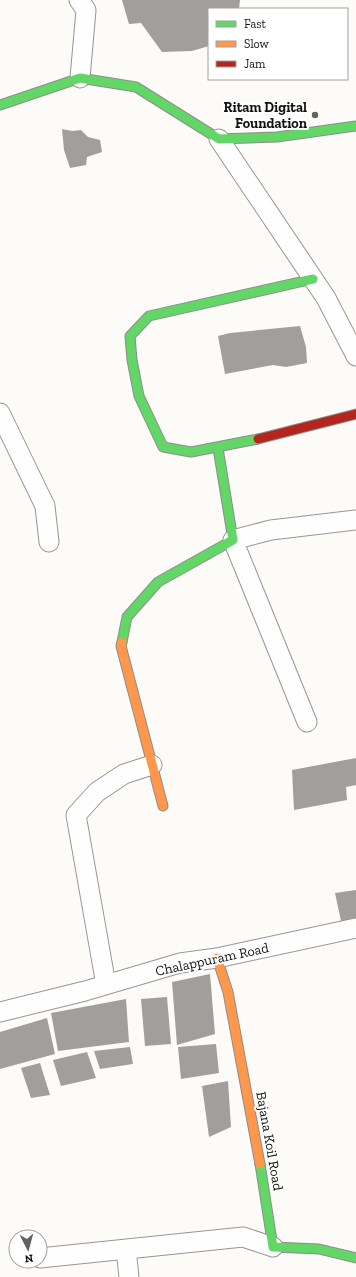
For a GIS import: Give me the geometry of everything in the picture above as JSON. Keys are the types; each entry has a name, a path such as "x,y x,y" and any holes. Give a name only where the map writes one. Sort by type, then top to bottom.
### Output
{"street":[{"path":"79,0 86,10 80,78"},
{"path":"0,105 80,78 136,87 220,139 326,298 356,356"},
{"path":"220,139 277,137 356,126"},
{"path":"313,279 149,316 130,336 132,360 139,396 163,447 191,452 244,443 356,414"},
{"path":"0,412 45,506 49,542"},
{"path":"218,448 233,540 307,722"},
{"path":"162,806 121,646 128,617 158,582 233,540 271,530 356,520"},
{"path":"106,985 76,815 97,792 124,774 152,765"},
{"name":"Chalappuram Road","path":"0,1012 85,992 180,963 217,958 356,928"},
{"name":"Bajana Koil Road","path":"217,958 228,992 253,1121 273,1247"},
{"path":"48,1257 243,1237 273,1247 319,1249 356,1258"},
{"path":"126,1249 129,1277"}],"building":[{"path":"122,0 240,0 239,8 208,8 208,46 192,51 162,52 141,23 129,24"},
{"path":"62,129 72,131 81,130 88,137 100,140 102,152 87,157 86,165 70,168 64,150"},
{"path":"300,326 306,347 307,363 286,367 273,365 225,374 218,336 230,333"},
{"path":"356,758 356,785 346,787 347,800 294,810 292,770"},
{"path":"356,890 356,918 341,921 335,893"},
{"path":"210,974 215,1034 177,1045 172,982"},
{"path":"167,997 171,1044 145,1046 141,999"},
{"path":"126,999 129,1042 58,1051 51,1013"},
{"path":"47,1018 55,1054 0,1069 0,1032"},
{"path":"216,1044 219,1073 181,1079 178,1047"},
{"path":"130,1047 133,1064 100,1069 94,1051"},
{"path":"87,1052 96,1078 61,1086 53,1060"},
{"path":"40,1063 50,1095 31,1098 21,1068"},
{"path":"228,1081 231,1127 209,1137 202,1086"}],"traffic: fast":[{"path":"0,105 80,78 136,87 219,139 277,137 356,126"},
{"path":"258,439 191,452 163,447 139,396 132,360 130,336 149,316 313,279"},
{"path":"122,642 127,617 158,582 233,540 218,448"},
{"path":"260,1164 273,1247 319,1249 356,1258"}],"traffic: slow":[{"path":"122,642 121,646 163,806"},
{"path":"217,958 228,992 260,1164"}],"traffic: jam":[{"path":"258,439 356,414"}],"place":[{"name":"Ritam Digital Foundation","path":"315,115"}]}
